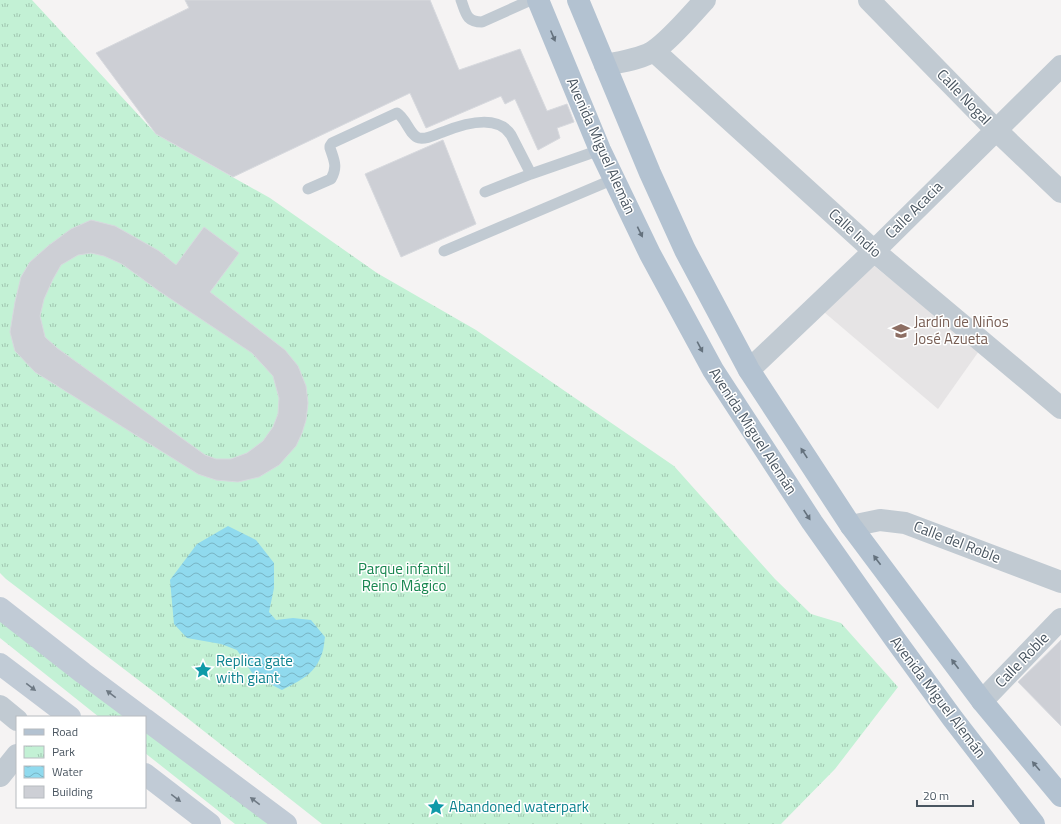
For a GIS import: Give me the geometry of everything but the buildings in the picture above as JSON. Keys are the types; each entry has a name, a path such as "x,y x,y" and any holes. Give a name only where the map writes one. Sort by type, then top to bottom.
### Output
{"main road":[{"name":"Avenida Miguel Alemán","path":"538,0 600,150 650,254 713,370 812,522 894,638 953,719 1034,824"},
{"name":"Avenida Miguel Alemán","path":"578,0 650,173 685,250 749,370 851,526 982,701 1061,796"},
{"path":"0,608 141,716"},
{"path":"0,664 58,714"},
{"path":"146,720 286,824"},
{"path":"146,775 210,824"}],"street":[{"path":"605,65 634,59 654,51 669,38 705,0"},
{"name":"Calle Nogal","path":"869,0 996,130 1061,192"},
{"name":"Calle Indio","path":"654,51 874,251 1061,408"},
{"name":"Calle Acacia","path":"749,370 874,251 1061,66"},
{"name":"Calle del Roble","path":"851,526 880,520 905,523 1061,582"},
{"name":"Calle Roble","path":"982,701 1061,619"},
{"path":"0,706 16,719"},
{"path":"0,776 16,756"}],"lane":[{"path":"461,0 467,15 475,22 482,22 531,0"},
{"path":"308,189 331,179 335,170 330,148 332,143 397,113 403,118 417,138 427,138 459,126 485,122 500,124 508,130 531,174"},
{"path":"485,192 600,150"},
{"path":"444,251 614,179"}],"shaded area":[{"name":"Jardín de Niños José Azueta","path":"873,265 979,351 938,409 824,312"}],"green space":[{"name":"Parque infantil Reino Mágico","path":"0,0 32,0 156,134 270,198 377,273 476,330 674,466 775,579 811,614 841,623 898,687 835,769 781,824 322,824 0,573"},
{"path":"0,621 131,716 98,716 0,638"},
{"path":"146,727 276,824 235,824 146,754"}],"water":[{"path":"228,526 256,540 274,563 274,588 269,612 276,620 293,618 311,620 325,637 322,654 318,663 310,673 282,690 254,676 237,650 221,644 187,638 174,624 170,580 197,544"}],"place":[{"name":"Jardín de Niños José Azueta","path":"901,331"},
{"name":"Replica gate with giant","path":"203,670"},
{"name":"Abandoned waterpark","path":"436,807"}]}
